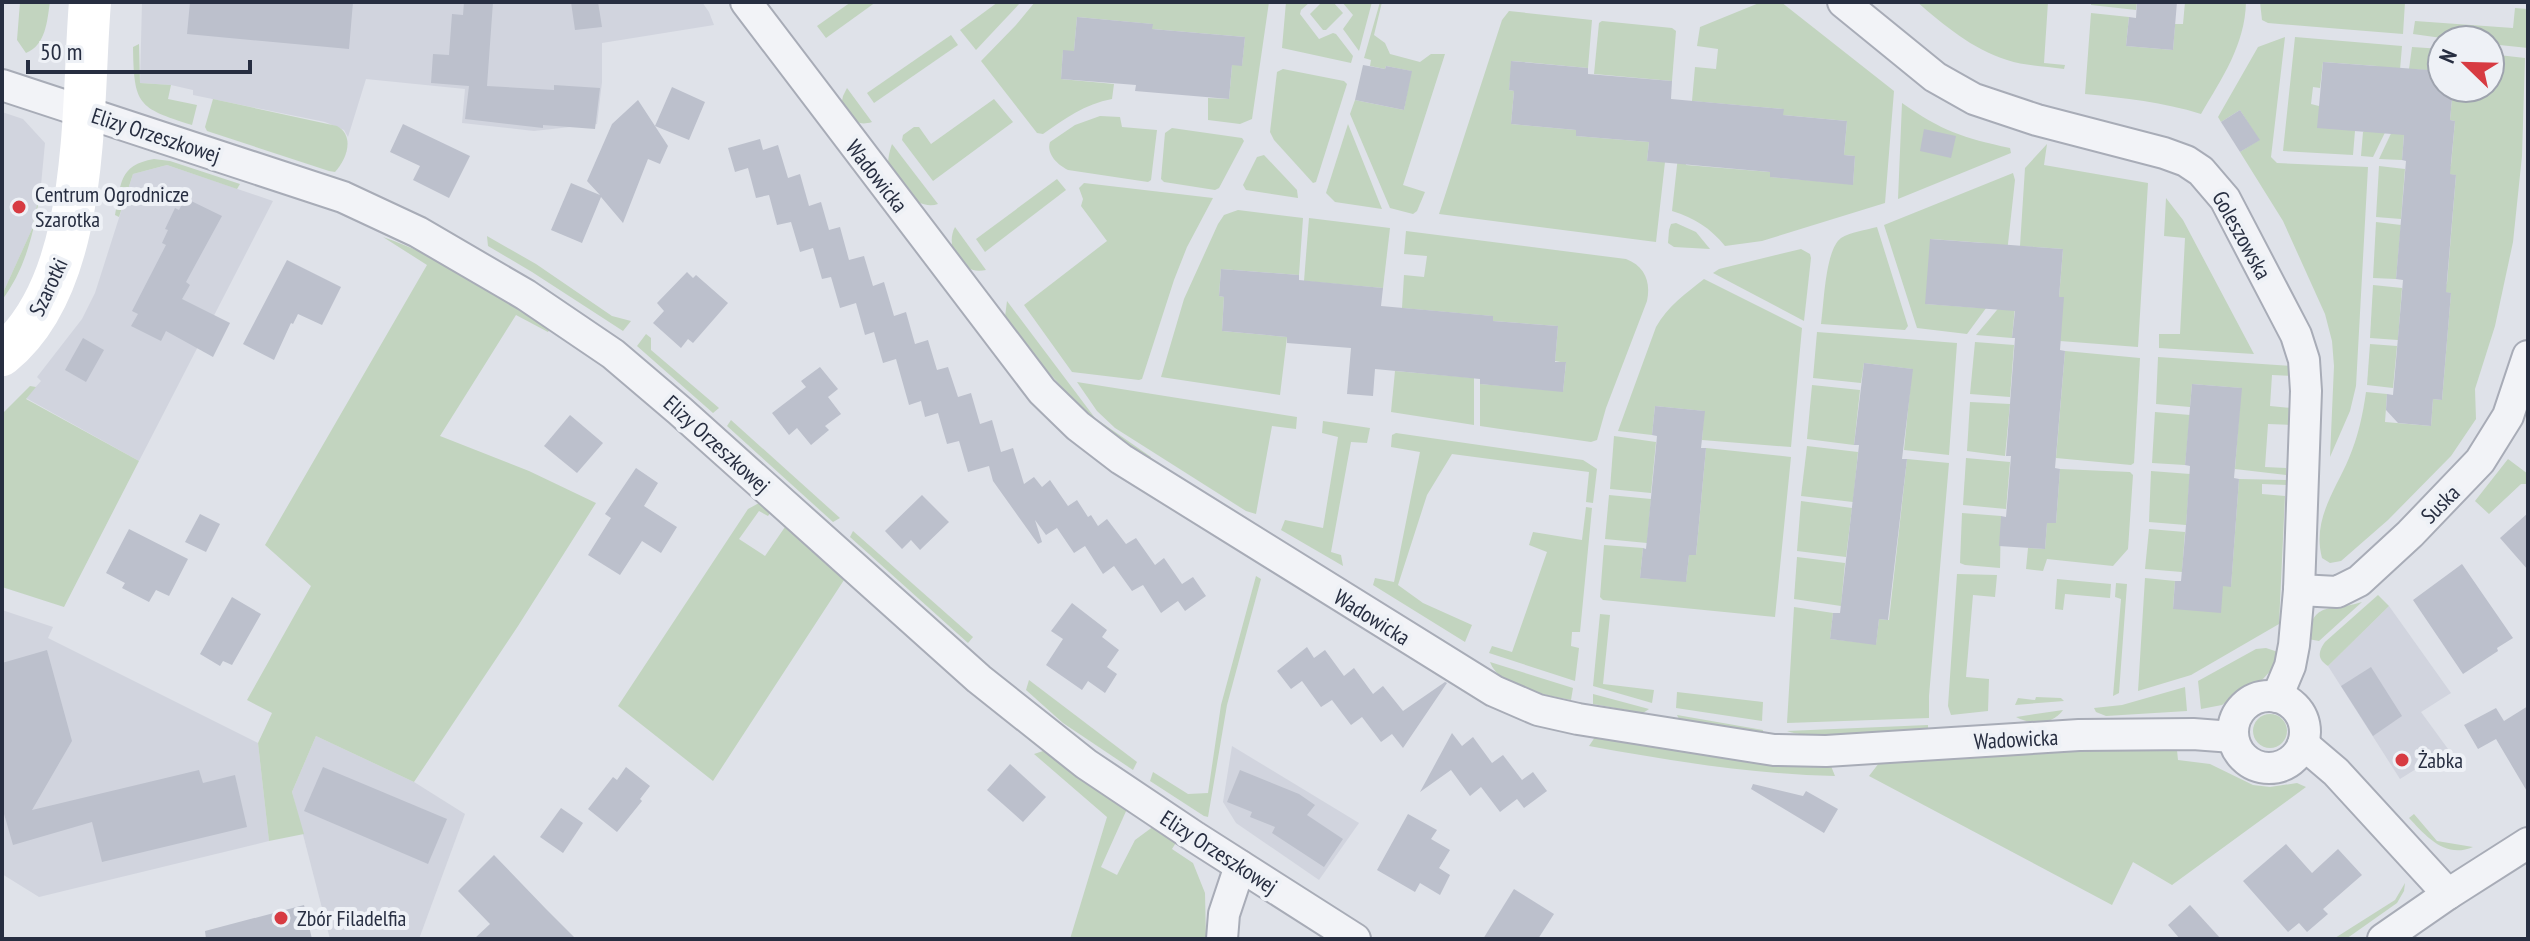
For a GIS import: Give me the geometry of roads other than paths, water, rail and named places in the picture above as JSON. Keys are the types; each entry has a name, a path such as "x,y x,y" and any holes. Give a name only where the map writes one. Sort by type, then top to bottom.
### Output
{"street":[{"name":"Szarotki","path":"2,355 15,345 44,307 61,266 72,220 90,2"},
{"name":"Wadowicka","path":"746,2 1042,391 1078,426 1121,459 1494,691 1538,710 1578,719 1774,750 1826,751 2079,735 2193,734 2233,737"},
{"name":"Goleszowska","path":"1843,2 1935,77 1974,99 2037,120 2186,161 2212,182 2225,199 2284,312 2304,360 2306,391 2299,590 2290,666 2277,697"},
{"name":"Elizy Orzeszkowej","path":"2,85 343,197 463,256 613,354 979,679 1086,764 1355,939"},
{"name":"Suska","path":"2299,590 2337,592 2359,581 2463,480 2480,461 2508,416 2528,356"},
{"path":"2260,697 2277,697 2286,699 2299,711 2305,727 2303,744 2287,764 2270,768 2253,765 2240,753 2233,737 2235,720 2245,705 2260,697"},
{"path":"2303,744 2336,772 2448,894"},
{"path":"2383,939 2528,843"},
{"path":"1222,939 1224,914 1240,866"}],"place":[{"name":"Centrum Ogrodnicze Szarotka","path":"19,207"},
{"name":"Żabka","path":"2402,760"},
{"name":"Zbór Filadelfia","path":"281,918"}]}
